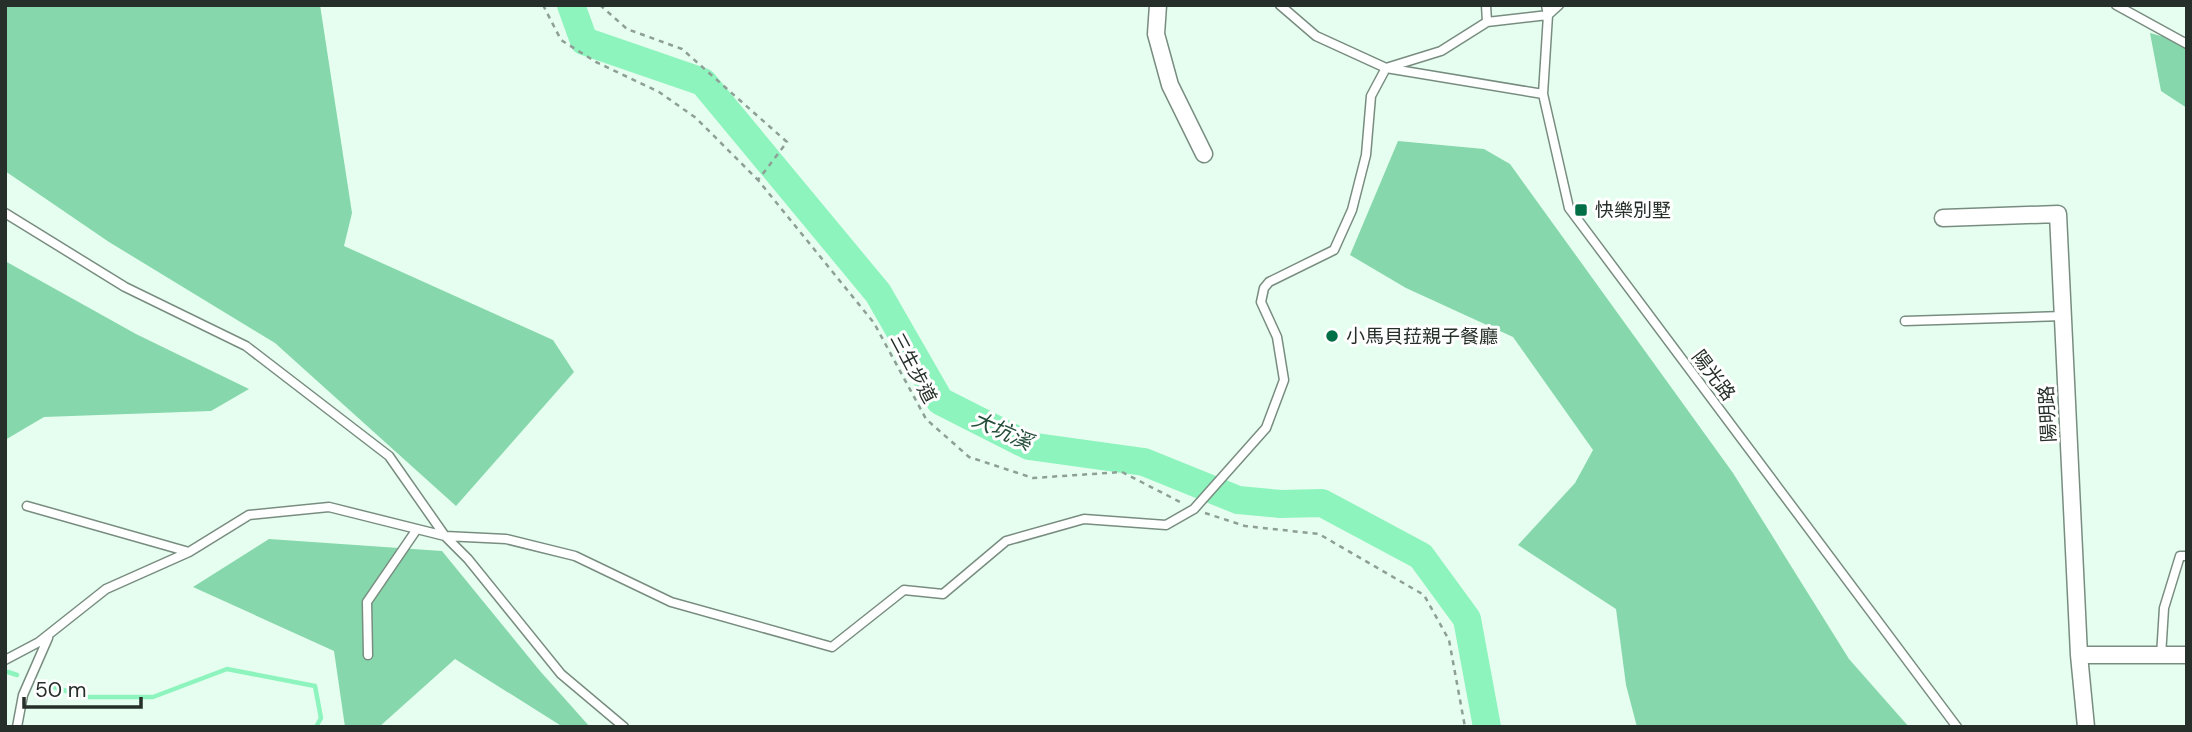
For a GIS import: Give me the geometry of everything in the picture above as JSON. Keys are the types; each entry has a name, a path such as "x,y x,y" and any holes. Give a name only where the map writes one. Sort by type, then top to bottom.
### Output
{"street":[{"path":"1158,5 1156,34 1170,85 1204,154"},
{"name":"陽明路","path":"1943,218 2058,214 2079,655 2086,727"},
{"path":"2079,655 2187,655"}],"lane":[{"path":"1280,5 1316,36 1386,68 1543,94"},
{"path":"1486,5 1487,22"},
{"name":"陽光路","path":"1546,5 1548,15 1543,94 1569,208 1957,727"},
{"path":"5,660 49,634 106,589 188,552 249,514 329,507 444,536 506,539 575,556 671,602 832,647 904,590 943,594 1006,541 1084,519 1166,525 1194,509 1266,428 1284,380 1277,337 1261,302 1264,288 1269,282 1334,250 1352,210 1366,155 1371,96 1386,68 1441,51 1487,22 1548,15 1559,5"},
{"path":"2116,5 2187,44"},
{"path":"5,213 125,286 246,346 389,456 444,536 468,559 561,674 625,727"},
{"path":"1905,321 2063,316"},
{"path":"27,506 188,552"},
{"path":"368,655 367,602 417,529"},
{"path":"2161,656 2164,608 2180,556 2187,556"},
{"path":"17,727 23,695 49,634"}],"path":[{"name":"三生步道","path":"543,5 561,40 596,62 659,92 696,118 759,180 874,323 926,419 969,457 1033,478 1122,472 1194,509 1245,526 1319,534 1424,595 1449,640 1465,727"},
{"path":"600,5 628,29 682,49 787,142 759,180"}],"green space":[{"path":"5,5 320,5 352,213 344,246 553,340 574,372 456,506 275,343 109,242 5,171"},
{"path":"2150,33 2187,43 2187,108 2161,91"},
{"path":"1398,141 1484,149 1510,164 1733,473 1849,659 1909,727 1637,727 1626,685 1616,609 1518,545 1575,483 1593,450 1513,337 1406,288 1350,255"},
{"path":"5,261 136,334 249,389 211,411 44,417 5,440"},
{"path":"269,539 442,551 540,671 590,727 563,727 455,659 379,727 345,727 334,651 193,587"}],"waterway":[{"name":"大坑溪","path":"571,5 584,41 703,82 878,293 940,401 1029,446 1144,462 1238,500 1281,504 1322,503 1421,556 1467,619 1487,727"},
{"path":"42,683 85,697 153,697 227,669 315,686 321,718 316,727"},
{"path":"8,672 17,675"}],"place":[{"name":"快樂別墅","path":"1581,210"},
{"name":"小馬貝菈親子餐廳","path":"1332,336"}]}
